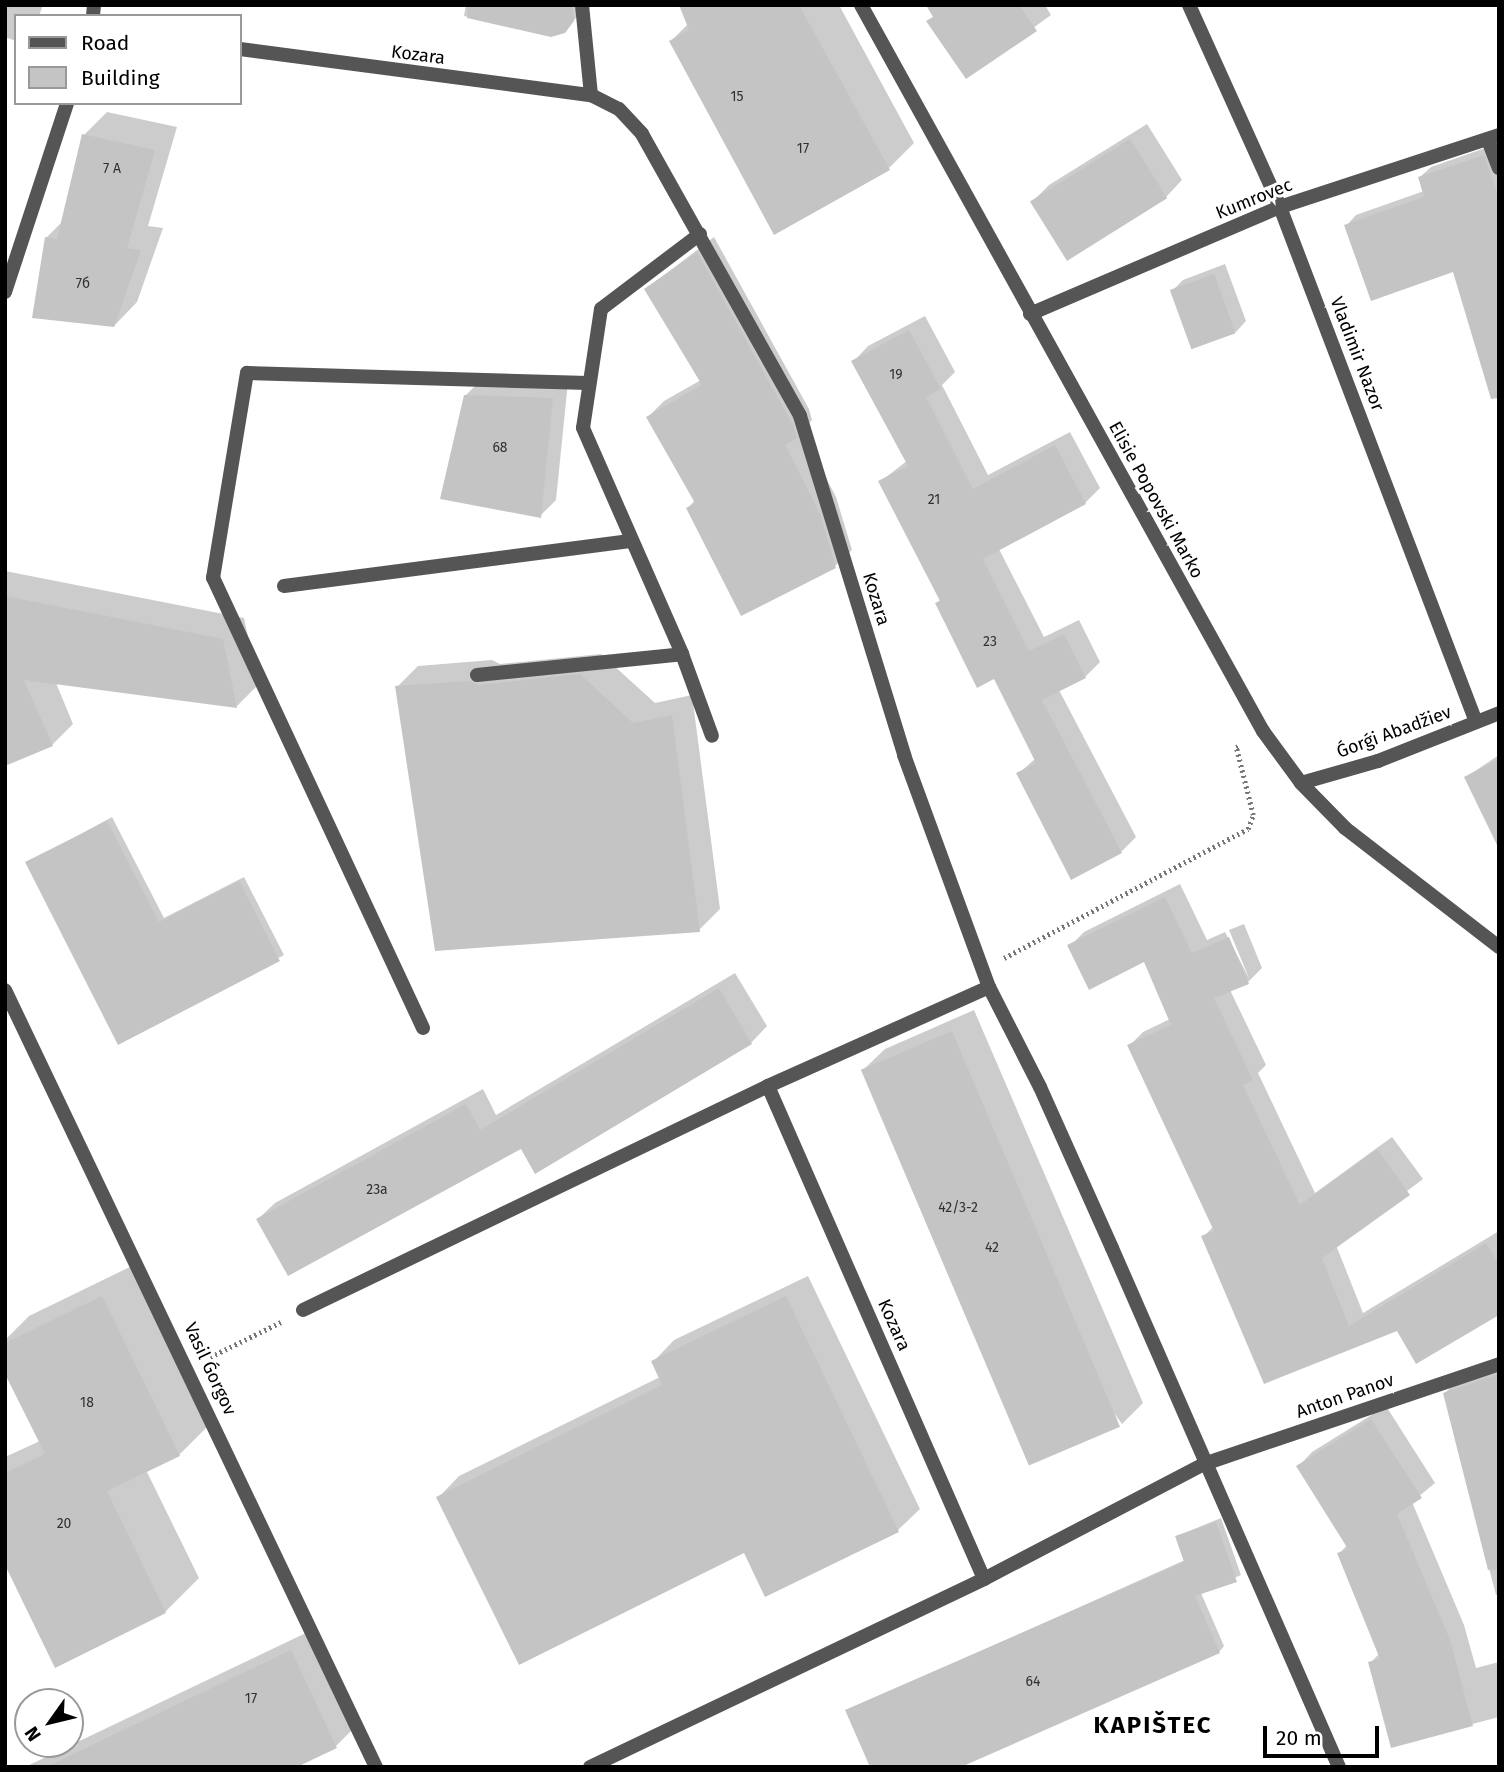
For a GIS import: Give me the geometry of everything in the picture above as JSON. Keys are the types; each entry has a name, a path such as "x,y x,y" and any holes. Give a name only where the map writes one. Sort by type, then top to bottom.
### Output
{"street":[{"path":"582,5 592,95"},
{"name":"Elisie Popovski Marko","path":"860,5 1263,731 1301,783 1345,828 1499,947"},
{"name":"Vladimir Nazor","path":"1189,5 1280,207 1476,722"},
{"name":"Kozara","path":"242,49 592,95 619,109 642,134 800,416 904,755 982,970 1040,1087 1339,1767"},
{"path":"5,292 66,105"},
{"path":"1493,138 1499,168"},
{"name":"Kumrovec","path":"1030,314 1280,207 1493,138"},
{"path":"700,234 601,309 583,428 682,654 712,736"},
{"path":"422,1028 213,578 247,373 588,383"},
{"path":"284,586 632,541"},
{"path":"477,675 682,654"},
{"name":"Ǵorǵi Abadžiev","path":"1301,783 1378,761 1499,713"},
{"path":"303,1310 768,1086 989,987"},
{"name":"Vasil Ǵorgov","path":"5,990 189,1367 376,1767"},
{"name":"Kozara","path":"768,1086 984,1579"},
{"name":"Anton Panov","path":"1204,1464 1499,1364"},
{"path":"590,1767 984,1579 1204,1464"}],"path":[{"path":"982,970 1248,829 1253,815 1236,747 1263,731"},
{"path":"189,1367 303,1310"}],"building":[{"path":"469,5 572,5 574,21 565,33 551,37 467,18"},
{"path":"679,5 799,5 890,170 774,235 669,41 689,30"},
{"path":"926,5 1019,5 1037,31 966,79 926,21 933,17"},
{"path":"82,134 155,150 127,248 141,250 114,327 32,318 45,237 57,239"},
{"path":"1130,139 1167,198 1067,261 1030,202"},
{"path":"1484,155 1499,198 1499,398 1491,399 1453,272 1371,301 1344,225 1424,197 1418,177"},
{"path":"697,252 793,425 797,438 785,445 820,514 836,568 741,616 686,508 695,503 646,417 702,385 644,289"},
{"path":"1214,274 1236,333 1191,349 1170,290"},
{"path":"909,330 941,389 926,397 973,489 1055,445 1086,504 983,559 1029,651 1064,634 1086,678 1042,700 1122,853 1071,880 1016,773 1036,763 994,679 977,688 935,603 940,601 878,481 908,466 851,361"},
{"path":"464,395 553,398 541,518 440,499"},
{"path":"5,596 223,639 237,708 24,680 53,746 5,766"},
{"path":"580,674 633,723 672,715 700,932 435,951 395,686 470,681 478,685"},
{"path":"1499,759 1499,849 1464,777"},
{"path":"107,821 159,922 239,881 280,961 118,1045 25,862"},
{"path":"1165,897 1192,953 1229,937 1249,984 1214,998 1253,1080 1243,1085 1300,1205 1377,1149 1410,1195 1322,1258 1349,1326 1486,1243 1499,1264 1499,1315 1416,1364 1397,1331 1264,1384 1201,1236 1214,1231 1127,1045 1171,1025 1144,962 1089,990 1067,945"},
{"path":"719,988 752,1044 535,1174 521,1149 288,1276 256,1219 466,1104 480,1130"},
{"path":"952,1031 1120,1427 1029,1465 861,1070"},
{"path":"102,1296 180,1456 107,1491 166,1613 55,1668 5,1565 5,1473 45,1454 5,1374 5,1343"},
{"path":"786,1296 899,1532 765,1597 744,1553 519,1665 436,1497 662,1385 651,1361"},
{"path":"1499,1374 1499,1569 1488,1570 1443,1393"},
{"path":"1371,1419 1422,1498 1397,1514 1450,1640 1473,1726 1391,1748 1368,1662 1380,1659 1337,1553 1348,1549 1296,1466"},
{"path":"1216,1522 1237,1582 1195,1596 1220,1653 961,1767 870,1767 845,1710 1184,1562 1175,1536"},
{"path":"291,1650 337,1748 297,1767 46,1767 65,1758 84,1758 84,1749"}],"district":[{"name":"KAPIŠTEC","path":"1153,1726"}]}
